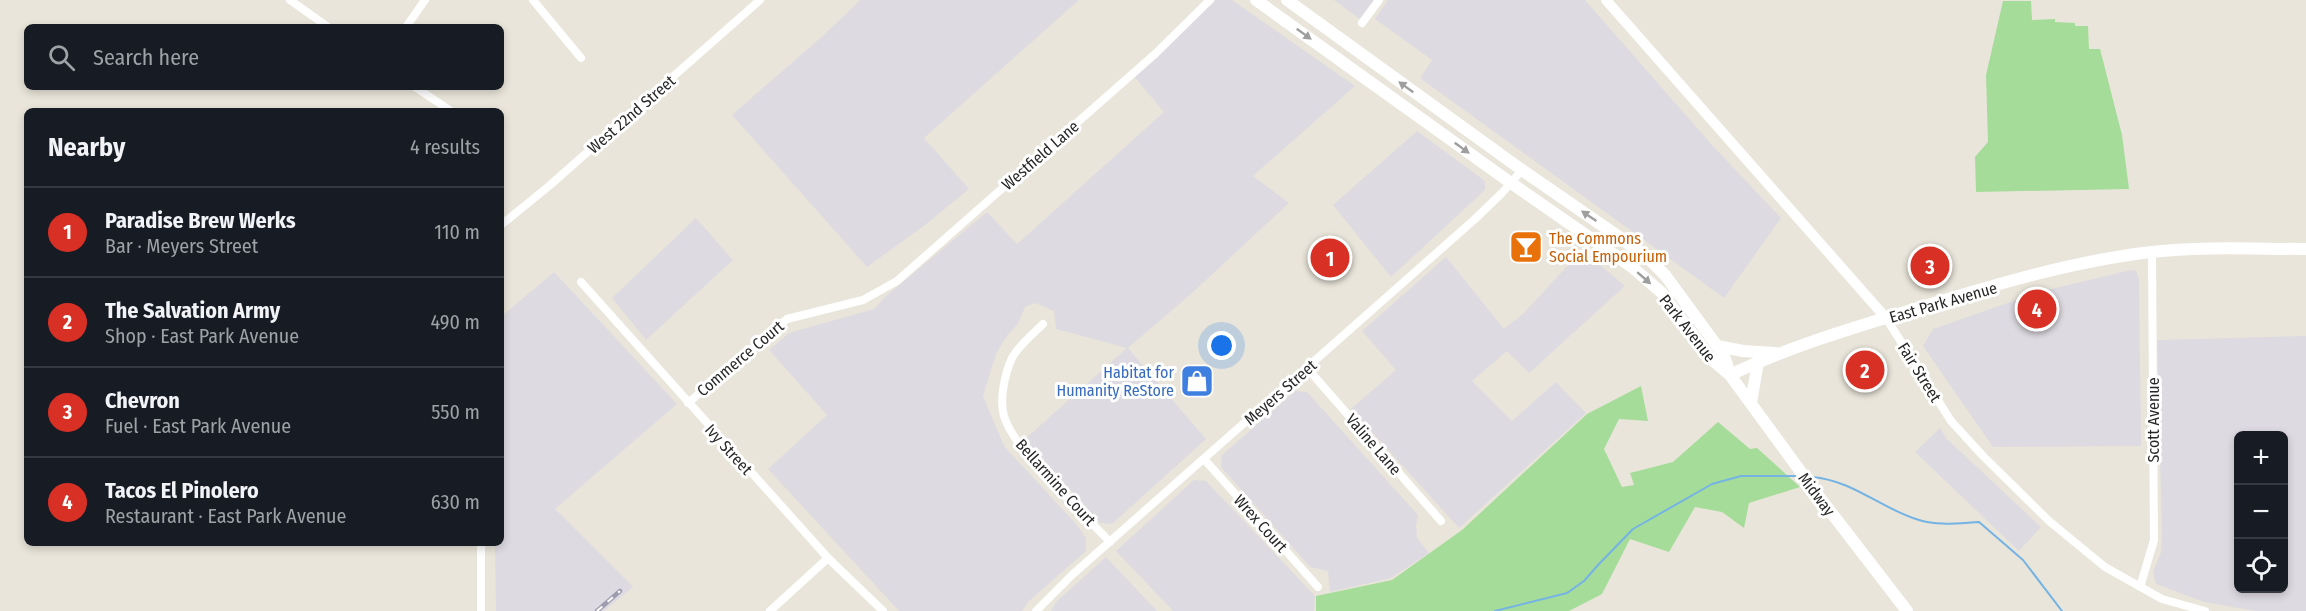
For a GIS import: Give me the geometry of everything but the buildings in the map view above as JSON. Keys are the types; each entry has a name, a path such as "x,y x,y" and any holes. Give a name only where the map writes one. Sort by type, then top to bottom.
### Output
{"main road":[{"name":"Park Avenue","path":"1256,0 1632,267 1662,293 1711,359 1730,375"},
{"name":"Park Avenue","path":"1287,0 1651,261 1665,275 1724,356 1730,375"},
{"name":"East Park Avenue","path":"1730,375 1776,354 1886,318 1961,295 2076,265 2152,252 2306,249"},
{"path":"1717,346 1776,354"},
{"path":"1751,403 1758,362"},
{"name":"Midway","path":"1730,375 1907,611"}],"street":[{"path":"290,0 324,24"},
{"path":"407,24 425,0"},
{"path":"534,0 580,58"},
{"name":"West 22nd Street","path":"504,223 549,186 760,0"},
{"name":"Westfield Lane","path":"864,300 897,281 1155,54 1210,0"},
{"path":"1362,23 1379,0"},
{"name":"Fair Street","path":"1606,0 1886,318 1951,421 1983,456 2077,546 2105,567 2162,599 2205,611"},
{"path":"420,90 446,108"},
{"name":"Meyers Street","path":"1036,611 1110,542 1475,219 1522,170"},
{"name":"Scott Avenue","path":"2140,587 2154,540 2152,252"},
{"name":"Ivy Street","path":"581,282 828,558 883,611"},
{"name":"Commerce Court","path":"688,403 787,319 864,300"},
{"name":"Bellarmine Court","path":"1043,324 1012,357 1003,388 1004,416 1014,437 1029,456 1110,542"},
{"name":"Valine Lane","path":"1307,368 1441,521"},
{"name":"Wrex Court","path":"1204,459 1318,587"},
{"path":"481,546 481,611"},
{"path":"770,611 828,558"}],"shaded area":[{"path":"860,0 1079,0 924,138 969,189 925,225 867,267 732,115 826,33"},
{"path":"1216,0 1232,0 1355,86 1253,176 1289,203 1192,293 1128,348 1206,439 1112,524 1100,523 1025,439 1127,348 1056,329 1054,311 1035,303 1025,307 1018,324 1008,334 996,354 983,396 1004,446 1077,525 1086,538 1086,551 1028,602 1022,611 899,611 768,469 827,415 769,350 789,333 874,309 886,296 987,212 1017,244 1164,112 1133,75"},
{"path":"1334,0 1374,0 1360,19"},
{"path":"1388,0 1585,0 1712,145 1781,218 1724,298 1420,78 1432,60 1375,19"},
{"path":"1417,131 1485,181 1485,190 1391,277 1333,205"},
{"path":"696,218 733,260 646,340 612,298"},
{"path":"1582,250 1625,286 1529,373 1507,351 1472,381 1512,421 1556,382 1586,413 1459,528 1351,409 1396,370 1362,331 1446,257 1504,329 1524,313"},
{"path":"2131,270 2136,271 2139,279 2141,446 1993,447 1923,346 1933,329 2039,292"},
{"path":"554,272 677,404 555,509 633,587 604,611 496,611 495,546 504,546 504,314"},
{"path":"2306,336 2306,611 2256,611 2204,602 2156,584 2153,572 2161,552 2157,340"},
{"path":"1295,391 1307,392 1418,515 1417,538 1429,553 1391,578 1330,592 1328,571 1310,567 1221,467 1222,455"},
{"path":"1940,428 1947,439 2041,527 2019,551 1915,452"},
{"path":"1194,480 1206,481 1315,596 1314,611 1173,611 1116,551"},
{"path":"1106,557 1157,611 1051,611 1056,602"}],"green space":[{"path":"2003,1 2031,1 2032,20 2055,19 2055,22 2088,26 2089,49 2100,49 2122,135 2129,189 1976,192 1975,157 1988,142 1986,75"},
{"path":"1641,386 1648,421 1619,419 1604,449 1622,487 1634,485 1630,473 1673,462 1718,422 1750,449 1757,448 1800,487 1749,503 1744,528 1722,512 1695,507 1669,552 1630,539 1602,594 1569,611 1316,611 1316,596 1392,580 1462,530 1587,414"}],"waterway":[{"path":"1495,611 1567,593 1584,581 1633,529 1712,484 1741,476 1797,476"},
{"path":"1812,477 1854,489 1891,509 1926,522 1941,524 1979,522 2023,560 2062,611"}],"railway":[{"path":"597,611 620,591"}],"place":[{"name":"The Commons Social Empourium","path":"1526,247"},
{"name":"Paradise Brew Werks","path":"1330,258"},
{"name":"Chevron","path":"1930,266"},
{"name":"Tacos El Pinolero","path":"2037,309"},
{"name":"The Salvation Army","path":"1865,370"},
{"name":"Habitat for Humanity ReStore","path":"1197,381"}]}
